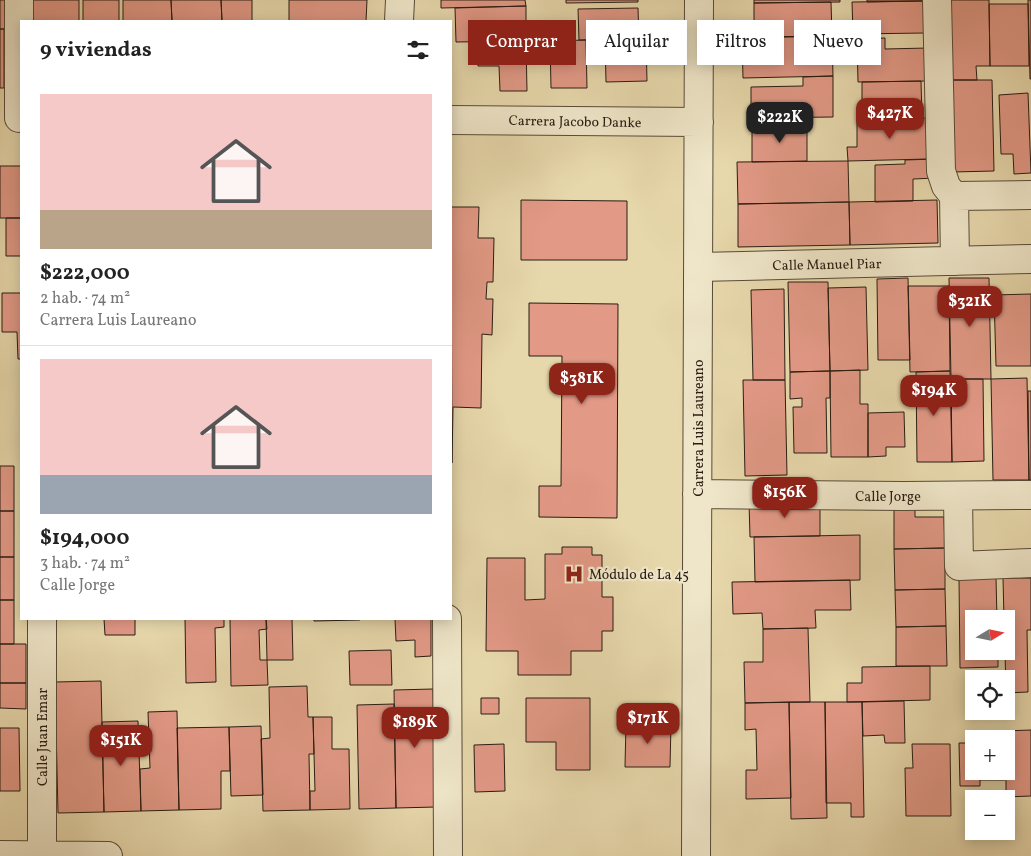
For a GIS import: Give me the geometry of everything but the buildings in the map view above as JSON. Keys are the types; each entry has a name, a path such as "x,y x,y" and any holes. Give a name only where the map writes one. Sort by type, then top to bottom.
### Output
{"street":[{"path":"13,118 19,0"},
{"path":"399,20 400,0"},
{"name":"Carrera Luis Laureano","path":"696,856 700,0"},
{"path":"938,0 942,171 946,186 954,196 955,261"},
{"name":"Carrera Jacobo Danke","path":"452,120 700,122"},
{"path":"954,196 1031,195"},
{"name":"Calle Manuel Piar","path":"699,267 1031,259"},
{"name":"Calle Jorge","path":"697,494 1031,495"},
{"path":"958,496 959,566 1031,563"},
{"name":"Calle Juan Emar","path":"42,620 42,856"},
{"path":"447,620 448,856"},
{"path":"0,856 108,856"}],"place":[{"name":"Módulo de La 45","path":"574,574"}]}
